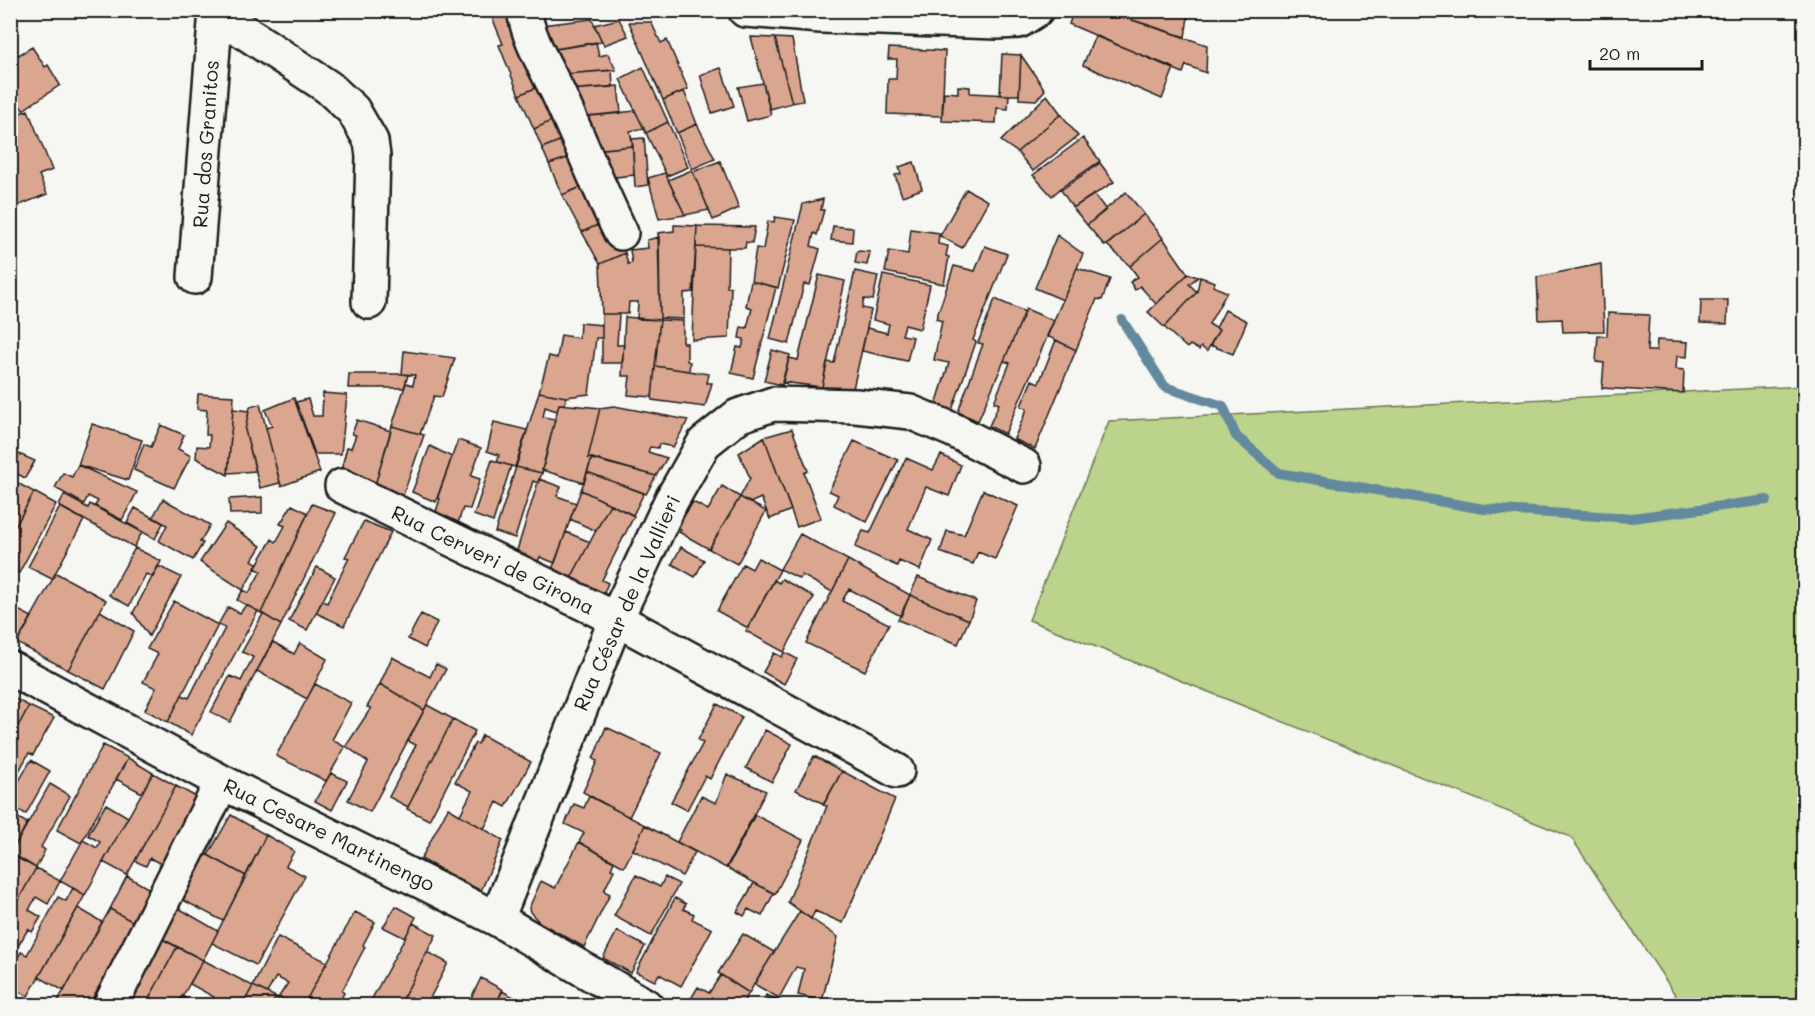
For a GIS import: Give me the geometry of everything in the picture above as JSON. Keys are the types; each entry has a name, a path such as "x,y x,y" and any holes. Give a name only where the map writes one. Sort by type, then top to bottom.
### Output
{"street":[{"path":"524,10 529,32 538,54 559,95 621,233"},
{"path":"745,10 820,16 997,22 1019,21 1036,10"},
{"path":"216,11 328,87 353,110 371,141 374,156 369,302"},
{"name":"Rua dos Granitos","path":"195,278 216,11"},
{"name":"Rua César de la Vallieri","path":"497,919 616,619 670,501 704,443 738,416 773,404 856,406 910,412 953,430 1024,466"},
{"name":"Rua Cerveri de Girona","path":"342,486 616,619 897,771"},
{"name":"Rua Cesare Martinengo","path":"10,668 222,783 497,919 646,1005"},
{"path":"110,1005 222,783"}],"green space":[{"path":"1804,386 1804,1005 1682,1005 1571,837 1029,620 1109,421"}],"building":[{"path":"489,10 515,10 547,83 519,95 499,45 503,44"},
{"path":"1074,10 1102,10 1207,45 1206,73 1186,65 1183,73 1069,24"},
{"path":"1102,10 1189,10 1185,37"},
{"path":"592,19 602,42 538,52 533,26"},
{"path":"619,19 628,36 604,45 594,25"},
{"path":"629,22 651,22 661,43 667,40 688,89 663,100"},
{"path":"1095,36 1174,68 1162,99 1083,65"},
{"path":"751,37 775,38 792,103 770,109"},
{"path":"775,38 792,39 803,101 792,103"},
{"path":"596,42 599,56 608,54 616,70 566,74 554,49"},
{"path":"32,47 45,67 48,65 60,85 23,110 10,91 10,60"},
{"path":"889,48 945,51 942,116 887,114 888,79 896,79 897,59 888,59"},
{"path":"1002,54 1021,55 1019,95 1000,95"},
{"path":"1021,55 1045,90 1036,100 1019,99"},
{"path":"643,67 668,122 646,133 620,79"},
{"path":"721,68 734,106 712,113 700,75"},
{"path":"612,70 613,87 568,90 566,74"},
{"path":"547,83 562,116 534,129 519,95"},
{"path":"763,83 771,115 747,121 738,87"},
{"path":"618,86 621,113 571,118 568,90"},
{"path":"958,86 970,87 970,93 1009,95 1008,109 997,108 996,123 942,121 944,92 958,93"},
{"path":"684,91 697,124 677,133 663,100"},
{"path":"1047,95 1061,114 1017,152 1001,141"},
{"path":"28,110 52,170 39,175 47,194 10,209 10,117"},
{"path":"635,111 644,128 630,131 633,146 592,150 588,116"},
{"path":"1061,114 1078,136 1033,171 1017,152"},
{"path":"562,116 572,136 542,148 534,129"},
{"path":"668,122 688,167 667,176 646,133"},
{"path":"697,124 715,159 692,169 677,133"},
{"path":"572,136 580,154 549,164 542,148"},
{"path":"644,138 648,185 635,187 632,139"},
{"path":"1083,138 1100,161 1052,196 1033,175"},
{"path":"633,146 634,175 616,177 617,181 600,185 587,151"},
{"path":"580,154 593,182 562,195 549,164"},
{"path":"720,161 739,208 713,220 693,172"},
{"path":"914,162 922,189 902,196 895,175 901,174 899,167"},
{"path":"1100,163 1114,182 1073,208 1061,190"},
{"path":"692,170 709,210 685,215 668,180"},
{"path":"665,173 685,215 659,219 648,178"},
{"path":"584,186 607,221 582,232 562,195"},
{"path":"966,189 988,201 962,248 940,236"},
{"path":"1126,192 1144,214 1105,246 1087,225"},
{"path":"1094,194 1106,210 1087,225 1073,208"},
{"path":"823,199 821,210 824,210 817,235 814,233 811,246 820,249 810,285 804,284 789,344 770,339 803,204"},
{"path":"1144,214 1163,238 1130,266 1107,245"},
{"path":"775,217 795,220 778,288 751,281 756,248 763,249 768,221 774,222"},
{"path":"610,219 625,253 600,264 582,232"},
{"path":"674,225 697,226 693,292 684,293 684,319 660,318 658,233 674,231"},
{"path":"697,226 755,227 752,243 746,242 745,248 728,248 696,247"},
{"path":"833,226 853,228 852,242 831,240"},
{"path":"911,229 939,233 938,244 948,246 946,256 949,257 944,284 885,272 889,251 908,254"},
{"path":"1057,235 1083,254 1063,300 1035,288"},
{"path":"659,237 660,320 637,319 638,302 629,302 628,314 602,314 600,264 625,253 628,264 632,263 630,250 648,248 647,240"},
{"path":"1163,238 1188,274 1156,304 1140,286 1135,290 1130,282 1138,277 1130,266"},
{"path":"985,246 1007,254 973,340 976,342 952,410 936,405 949,363 934,360 942,321 936,319 954,266 975,271"},
{"path":"696,247 728,248 727,287 731,287 729,338 692,340"},
{"path":"857,251 870,252 867,265 855,263"},
{"path":"1601,264 1604,331 1563,332 1562,319 1539,320 1537,277"},
{"path":"1077,268 1110,279 1102,300 1097,299 1076,350 1047,336"},
{"path":"855,271 878,276 873,300 864,299 862,308 871,310 852,393 822,387 827,362 834,363"},
{"path":"1188,274 1198,277 1189,284 1197,292 1164,327 1148,312"},
{"path":"819,275 845,281 822,387 782,382 789,358 798,360"},
{"path":"883,275 930,285 920,329 905,325 902,335 913,337 907,361 862,351 867,328 887,333 889,324 873,320"},
{"path":"1200,277 1215,282 1213,286 1227,292 1209,324 1219,330 1207,351 1190,345 1187,348 1164,327 1197,292"},
{"path":"751,281 776,287 753,378 731,373 737,347 742,348 744,339 739,338 741,327 747,328 752,308 746,306"},
{"path":"995,299 1025,312 978,421 958,412 983,344 978,343"},
{"path":"1701,300 1728,300 1727,324 1700,323"},
{"path":"1026,309 1054,321 1005,434 989,426 999,404 994,402 1010,363 1004,361"},
{"path":"1225,310 1247,321 1233,354 1210,345 1219,330 1216,328"},
{"path":"1608,313 1649,315 1647,351 1656,351 1657,340 1688,342 1687,357 1677,356 1676,369 1684,370 1683,393 1602,388 1604,363 1596,362 1598,335 1607,336"},
{"path":"602,314 619,314 617,345 624,345 622,363 602,363"},
{"path":"625,317 660,320 652,397 628,395 630,376 622,376"},
{"path":"660,320 683,321 683,343 687,343 689,371 655,366"},
{"path":"580,323 602,325 602,338 596,338 589,394 566,397 539,392 549,356 557,358 561,335 579,338"},
{"path":"1056,340 1076,350 1035,449 1014,439 1027,409 1021,406 1032,380 1039,383"},
{"path":"772,350 790,355 782,385 764,381"},
{"path":"404,351 455,358 442,397 434,396 420,434 392,426 406,383 413,385 415,375 402,374"},
{"path":"655,366 709,374 707,383 712,383 705,407 652,400"},
{"path":"349,374 408,375 404,388 348,388"},
{"path":"539,392 566,397 565,404 559,404 557,411 545,407 543,417 555,419 542,473 516,467"},
{"path":"323,393 347,395 341,454 315,454 296,402 308,399 313,416 322,416"},
{"path":"198,394 234,396 228,475 196,458 197,446 209,447 210,435 206,435 207,410 197,409"},
{"path":"294,398 320,472 281,486 266,428 272,426 265,410"},
{"path":"260,404 280,483 260,488 245,430 250,407"},
{"path":"559,404 600,408 588,458 592,458 584,483 542,470"},
{"path":"614,406 688,420 673,447 659,444 658,448 650,447 648,452 667,458 656,476 588,458 600,408"},
{"path":"233,409 249,411 245,430 256,471 228,473"},
{"path":"357,420 391,431 373,492 339,478 347,447 351,448 356,435 352,434"},
{"path":"494,422 527,430 515,467 497,462 499,455 487,451"},
{"path":"92,424 142,440 128,480 78,465"},
{"path":"161,425 184,435 178,449 191,456 174,488 134,470 144,444 151,447"},
{"path":"392,426 424,435 400,504 373,492"},
{"path":"792,429 808,471 804,473 821,518 797,527 764,437"},
{"path":"764,437 791,510 770,519 761,498 750,503 740,497 750,478 739,453"},
{"path":"458,440 481,448 471,476 480,479 470,509 463,508 456,529 434,518 440,499 437,498"},
{"path":"854,441 898,460 867,522 834,505 838,495 829,491"},
{"path":"430,446 452,457 436,502 412,492"},
{"path":"10,450 35,461 25,478 10,470"},
{"path":"941,455 961,465 949,496 926,487 908,529 932,540 920,570 899,561 897,566 855,547 863,531 870,533 906,458 933,470"},
{"path":"592,458 656,476 646,494 587,472"},
{"path":"492,460 511,466 493,522 474,515"},
{"path":"78,465 137,492 122,520 95,506 98,501 88,496 84,504 55,488 63,473 72,477"},
{"path":"516,467 542,473 538,483 533,481 515,538 495,532"},
{"path":"587,472 644,493 633,515 581,490"},
{"path":"10,479 34,492 13,531 10,529"},
{"path":"539,479 561,487 557,496 576,503 555,563 540,557 535,568 514,560"},
{"path":"722,486 740,497 709,549 679,532 681,530 677,527 693,502 708,510"},
{"path":"581,490 610,504 596,531 570,519"},
{"path":"983,490 1018,506 995,559 978,552 973,564 940,552 947,531 964,535"},
{"path":"34,492 56,504 19,573 10,568 10,536"},
{"path":"64,495 88,508 90,504 142,532 134,547 59,506"},
{"path":"262,497 262,513 230,514 229,499"},
{"path":"740,497 766,511 737,564 709,549"},
{"path":"163,499 210,525 193,560 159,541 167,525 153,517"},
{"path":"312,504 336,513 281,625 261,613"},
{"path":"610,504 634,516 602,580 608,583 602,597 569,582"},
{"path":"292,505 308,513 261,613 237,600 243,590 249,593 261,571 255,568 272,539 276,542 285,526 280,524"},
{"path":"60,507 84,520 52,579 28,567"},
{"path":"135,508 163,523 155,539 127,523"},
{"path":"364,521 391,532 344,626 316,613 322,601 327,603 349,558 345,557"},
{"path":"226,523 261,546 252,560 258,564 243,590 200,562"},
{"path":"566,532 590,542 569,582 550,575"},
{"path":"800,534 848,560 832,592 802,575 800,579 780,569"},
{"path":"681,547 704,560 695,577 672,564"},
{"path":"135,548 161,561 153,577 146,574 129,606 109,595"},
{"path":"758,558 780,570 748,628 717,611 743,564 752,569"},
{"path":"848,560 910,595 901,616 849,589 842,601 889,624 865,671 806,643"},
{"path":"158,566 181,577 149,636 133,613"},
{"path":"317,567 335,577 307,630 289,621"},
{"path":"56,573 106,600 68,670 17,643"},
{"path":"918,577 976,601 969,620 910,595"},
{"path":"782,579 814,597 784,652 746,631 774,580 779,583"},
{"path":"910,595 969,620 958,644 898,620"},
{"path":"174,601 218,625 168,722 145,710 156,688 143,682 158,654 147,649"},
{"path":"246,605 258,611 191,735 168,722 182,695 189,698 225,628 218,625 228,607 240,613"},
{"path":"10,606 32,617 17,643 10,639"},
{"path":"100,611 134,631 105,689 68,670"},
{"path":"263,614 281,625 230,722 211,712 230,676 241,681 253,657 242,652"},
{"path":"421,614 437,622 425,648 408,639"},
{"path":"273,642 294,654 300,643 327,659 307,699 257,671"},
{"path":"784,652 797,659 784,684 763,672 774,653 782,657"},
{"path":"392,657 430,677 436,664 446,669 424,710 380,684"},
{"path":"315,684 351,703 332,740 345,747 326,781 276,756"},
{"path":"380,684 424,710 370,812 348,800 368,762 346,746 371,708 367,707"},
{"path":"10,696 29,706 10,741"},
{"path":"717,704 742,717 710,779 705,776 687,810 671,802 703,743 698,740"},
{"path":"427,705 453,719 408,807 389,797 416,745 408,741"},
{"path":"29,706 54,718 33,755 29,753 10,787 10,741"},
{"path":"453,719 475,731 429,820 407,809"},
{"path":"606,727 661,753 629,817 583,792 597,761 593,759"},
{"path":"765,730 792,744 772,782 746,768"},
{"path":"482,735 531,762 506,807 497,802 484,829 460,815 472,791 455,782 475,743 478,744"},
{"path":"103,745 128,758 81,843 57,830"},
{"path":"814,756 842,771 824,804 796,790"},
{"path":"128,758 153,773 142,793 116,779"},
{"path":"31,760 50,771 26,814 18,810 15,816 27,823 11,853 10,797"},
{"path":"842,771 895,799 843,923 815,911 811,919 788,902 827,806 823,805"},
{"path":"153,773 176,786 127,875 103,862"},
{"path":"331,773 347,781 332,810 315,801"},
{"path":"727,774 766,791 726,868 677,842 701,796 716,803"},
{"path":"50,784 70,796 41,847 45,850 36,868 11,853"},
{"path":"176,786 200,799 165,866 150,858 146,866 135,861"},
{"path":"589,796 645,825 624,867 579,842 584,833 565,824 574,804 584,808"},
{"path":"106,804 128,817 85,895 60,881 83,840 97,848 100,842 88,835"},
{"path":"448,808 503,840 481,891 421,859"},
{"path":"231,815 266,835 246,876 208,855"},
{"path":"755,815 803,840 775,894 727,868"},
{"path":"645,825 695,852 682,876 633,850"},
{"path":"266,835 294,851 286,866 305,876 256,965 212,943"},
{"path":"579,842 614,862 611,869 614,870 604,891 610,894 584,947 539,922 529,908 541,881 555,888"},
{"path":"204,853 246,876 223,921 179,898"},
{"path":"10,854 36,868 10,915"},
{"path":"36,868 60,881 48,904 36,897 29,910 41,917 32,932 28,929 10,960 10,915"},
{"path":"636,875 660,887 665,877 679,884 651,936 614,916"},
{"path":"127,876 153,891 135,923 110,909"},
{"path":"754,883 774,893 762,916 748,909 744,916 737,912"},
{"path":"73,888 85,895 28,996 10,987 10,972 21,952 27,955 58,897 66,901"},
{"path":"675,898 686,904 683,909 694,914 692,919 712,929 681,986 659,974 655,981 636,972"},
{"path":"168,902 218,931 203,960 151,933"},
{"path":"396,906 416,917 405,938 383,927"},
{"path":"78,908 102,922 64,991 39,977"},
{"path":"110,909 135,923 88,1006 55,1006"},
{"path":"800,911 838,937 822,1001 798,995 804,969 796,967 779,998 754,984"},
{"path":"355,912 375,922 342,991 344,993 340,1001 349,1006 303,1006"},
{"path":"413,923 436,935 399,1006 368,1006"},
{"path":"617,931 645,946 631,973 603,958"},
{"path":"151,933 177,947 145,1006 112,1006"},
{"path":"743,934 774,952 749,993 718,973"},
{"path":"278,937 327,962 303,1006 293,1006 278,998 288,983 276,977 267,993 253,986"},
{"path":"177,947 203,960 177,1006 145,1006"},
{"path":"427,952 448,963 427,1004 430,1006 399,1006"},
{"path":"203,960 253,986 242,1006 220,1006 212,1001 214,997 190,984"},
{"path":"721,975 749,993 741,1006 687,1005 698,987 709,993"},
{"path":"481,978 503,990 495,1006 467,1006"},
{"path":"253,986 276,997 271,1006 242,1006"},
{"path":"502,991 531,1006 495,1006"},
{"path":"766,995 794,1006 762,1006"},
{"path":"182,996 196,1005 177,1006"},
{"path":"278,998 293,1006 275,1006"}],"waterway":[{"path":"1122,320 1165,387 1223,406 1236,436 1279,473 1484,509 1632,518 1767,500"}]}
